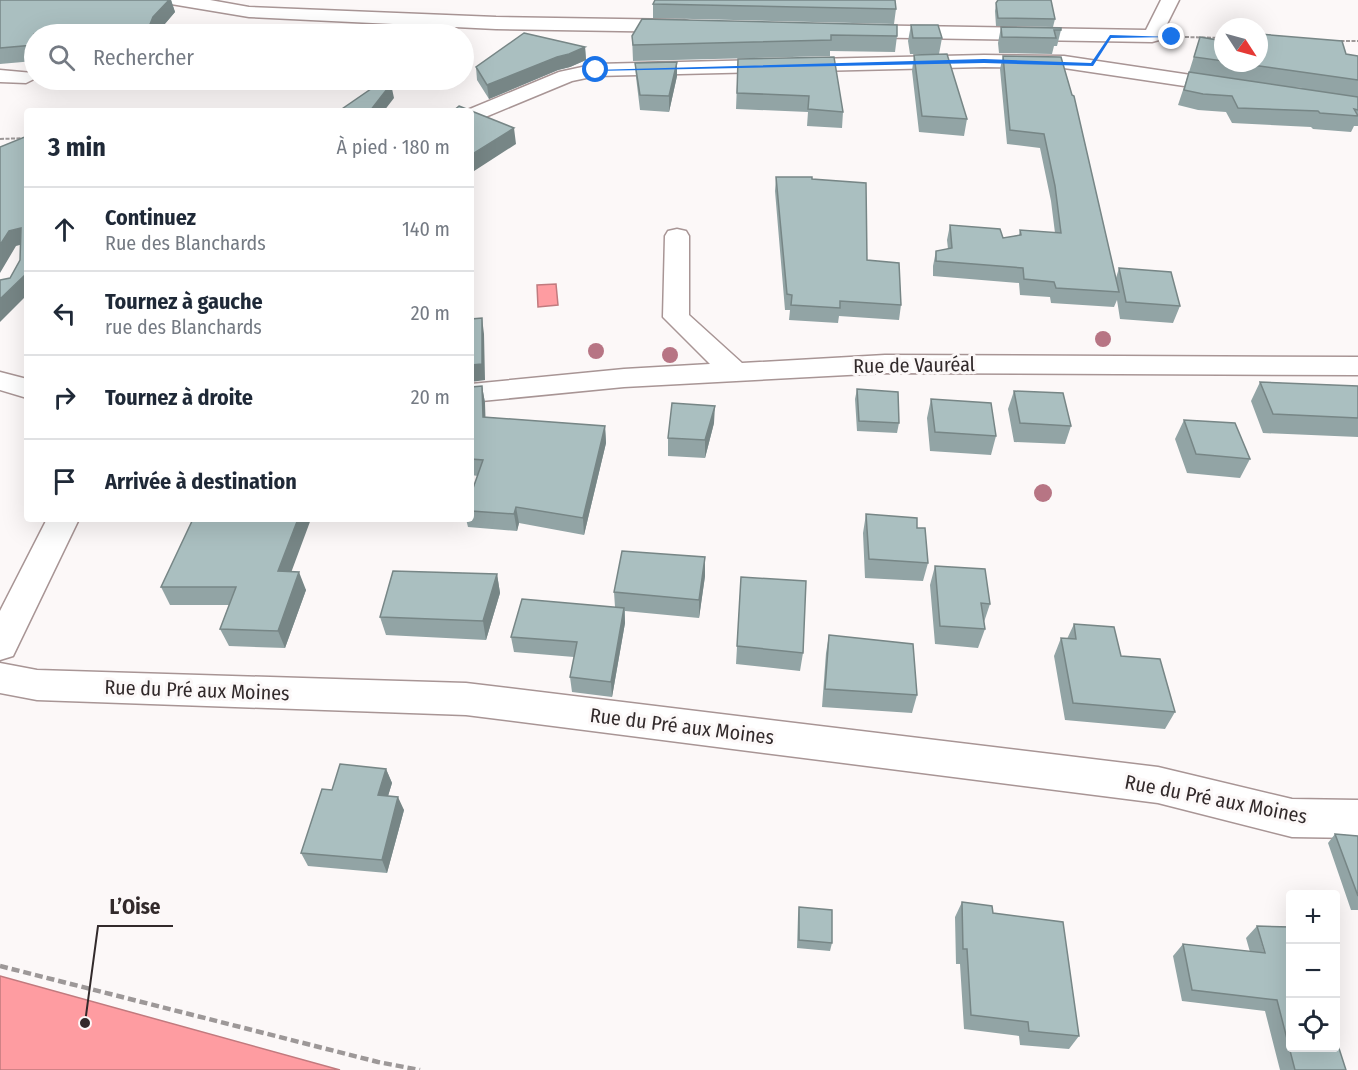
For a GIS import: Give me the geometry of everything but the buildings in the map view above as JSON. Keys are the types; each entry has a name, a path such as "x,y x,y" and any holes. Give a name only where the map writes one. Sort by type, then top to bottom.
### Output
{"street":[{"path":"177,0 249,12 496,23 707,27"},
{"path":"837,30 1152,36 1170,0"},
{"path":"1093,64 1110,37"},
{"path":"474,115 566,76 596,70 984,61 1093,64 1246,89"},
{"path":"0,76 24,77"},
{"path":"677,236 676,317 734,371"},
{"name":"Rue de Vauréal","path":"474,393 624,378 885,364 1358,366"},
{"path":"0,646 62,522"},
{"name":"Rue du Pré aux Moines","path":"0,678 38,685 466,699 1158,785 1292,818 1358,819"}],"path":[{"path":"1152,36 1214,38"},
{"path":"1325,40 1358,41"},
{"path":"0,139 24,138"},
{"path":"0,966 378,1062 420,1070"}],"shaded area":[{"path":"556,284 558,305 538,307 537,285"},
{"path":"0,976 340,1070 0,1070"}],"place":[{"name":"L’Oise","path":"85,1023"}],"route":[{"path":"596,70 984,61 1093,64 1110,37 1172,37"}]}
